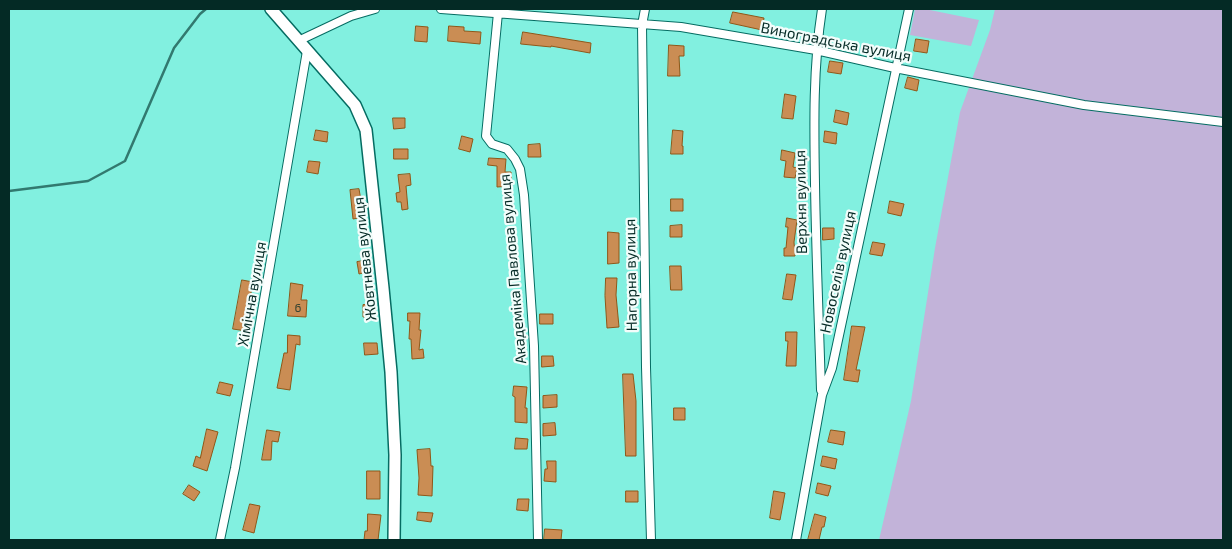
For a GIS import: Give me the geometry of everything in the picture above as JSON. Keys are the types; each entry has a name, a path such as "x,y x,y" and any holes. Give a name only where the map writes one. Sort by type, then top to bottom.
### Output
{"main road":[{"name":"Жовтнева вулиця","path":"271,9 355,104 366,130 391,372 395,455 394,540"}],"street":[{"path":"298,41 351,16 375,9"},
{"name":"Виноградська вулиця","path":"441,9 681,27 816,50 895,68 1084,104 1223,122"},
{"name":"Нагорна вулиця","path":"645,9 642,25 646,367 651,540"},
{"name":"Верхня вулиця","path":"822,9 816,50 814,127 822,395"},
{"name":"Новоселів вулиця","path":"796,540 822,395 832,368 909,9"},
{"name":"Академіка Павлова вулиця","path":"498,13 486,136 492,144 507,149 515,159 520,169 523,186 534,346 538,540"},
{"name":"Хімічна вулиця","path":"220,540 237,458 307,51"}],"shaded area":[{"path":"915,9 925,9 979,20 971,46 910,35"},
{"path":"995,9 1223,9 1223,501 1220,506 1223,502 1223,540 879,540 911,401 935,248 960,112 990,30"}],"building":[{"path":"733,12 764,18 762,30 730,23"},
{"path":"416,26 428,27 427,42 415,41"},
{"path":"449,26 464,27 464,31 481,32 480,44 448,41"},
{"path":"523,32 591,43 590,53 551,46 521,44"},
{"path":"916,39 929,41 927,53 914,51"},
{"path":"669,45 684,46 684,56 679,56 680,76 668,76"},
{"path":"830,61 843,63 841,74 828,72"},
{"path":"908,77 919,80 917,91 905,88"},
{"path":"785,94 796,96 793,119 782,118"},
{"path":"836,110 849,113 847,125 834,122"},
{"path":"393,118 405,118 405,128 394,129"},
{"path":"316,130 328,132 327,142 314,140"},
{"path":"673,130 683,131 683,154 671,154"},
{"path":"825,131 837,133 836,144 824,142"},
{"path":"462,136 473,139 470,152 459,149"},
{"path":"540,144 541,157 528,157 528,145"},
{"path":"394,149 408,149 408,159 394,159"},
{"path":"782,150 795,153 793,167 797,168 795,178 784,177 786,161 781,160"},
{"path":"489,158 506,159 505,172 511,172 512,186 497,187 497,166 488,165"},
{"path":"309,161 320,162 318,174 307,172"},
{"path":"410,174 411,185 406,186 408,209 402,210 401,202 397,202 396,193 400,192 398,175"},
{"path":"359,189 364,217 353,219 350,190"},
{"path":"671,199 683,199 683,211 671,211"},
{"path":"890,201 904,204 901,216 888,213"},
{"path":"787,218 797,220 794,242 795,256 784,256 788,227 786,227"},
{"path":"682,225 682,237 670,237 670,226"},
{"path":"823,228 834,228 834,239 823,240"},
{"path":"608,232 619,233 619,263 608,264"},
{"path":"873,242 885,244 882,256 870,254"},
{"path":"369,260 371,271 359,274 357,262"},
{"path":"670,266 681,266 682,290 671,290"},
{"path":"787,274 796,275 792,300 783,299"},
{"path":"606,278 617,278 616,295 619,327 607,328"},
{"path":"242,280 253,282 246,320 246,331 233,329"},
{"path":"291,283 303,285 301,300 307,300 306,317 288,316"},
{"path":"375,304 375,316 363,317 363,305"},
{"path":"408,313 420,313 419,350 423,349 424,358 412,359"},
{"path":"540,314 553,314 553,324 540,324"},
{"path":"852,326 865,327 856,370 860,370 858,382 844,380"},
{"path":"786,332 797,332 796,366 786,366 788,341 786,341"},
{"path":"288,335 300,336 300,345 296,344 290,390 277,388 284,353 287,353"},
{"path":"364,343 377,343 378,354 365,355"},
{"path":"542,356 553,356 554,366 542,367"},
{"path":"623,374 633,374 636,401 636,456 626,456"},
{"path":"220,382 233,385 230,396 217,393"},
{"path":"514,386 527,387 525,408 527,408 527,423 515,422"},
{"path":"557,395 557,407 543,408 543,396"},
{"path":"674,408 685,408 685,420 674,420"},
{"path":"555,423 556,435 543,436 543,424"},
{"path":"207,429 218,432 207,471 193,466 196,456 200,458"},
{"path":"267,430 280,432 278,442 272,441 271,460 262,460"},
{"path":"831,430 845,432 843,445 828,442"},
{"path":"516,438 528,439 527,449 515,449"},
{"path":"430,449 431,466 433,466 432,496 418,495 417,450"},
{"path":"823,456 837,459 835,469 821,466"},
{"path":"547,461 556,461 556,482 544,481"},
{"path":"367,471 380,471 380,499 367,499"},
{"path":"818,483 831,486 828,496 816,493"},
{"path":"189,485 200,492 194,501 183,494"},
{"path":"626,491 638,491 638,502 626,502"},
{"path":"774,491 785,493 780,520 770,518"},
{"path":"518,499 529,499 528,511 517,510"},
{"path":"250,504 260,506 254,533 243,530"},
{"path":"418,512 433,513 431,522 417,520"},
{"path":"368,514 381,515 378,540 364,540 365,531 367,531"},
{"path":"815,514 826,517 824,527 822,527 819,540 808,540"},
{"path":"545,529 562,530 561,540 544,540"}],"waterway":[{"path":"9,191 88,181 125,161 174,48 206,9"}]}
